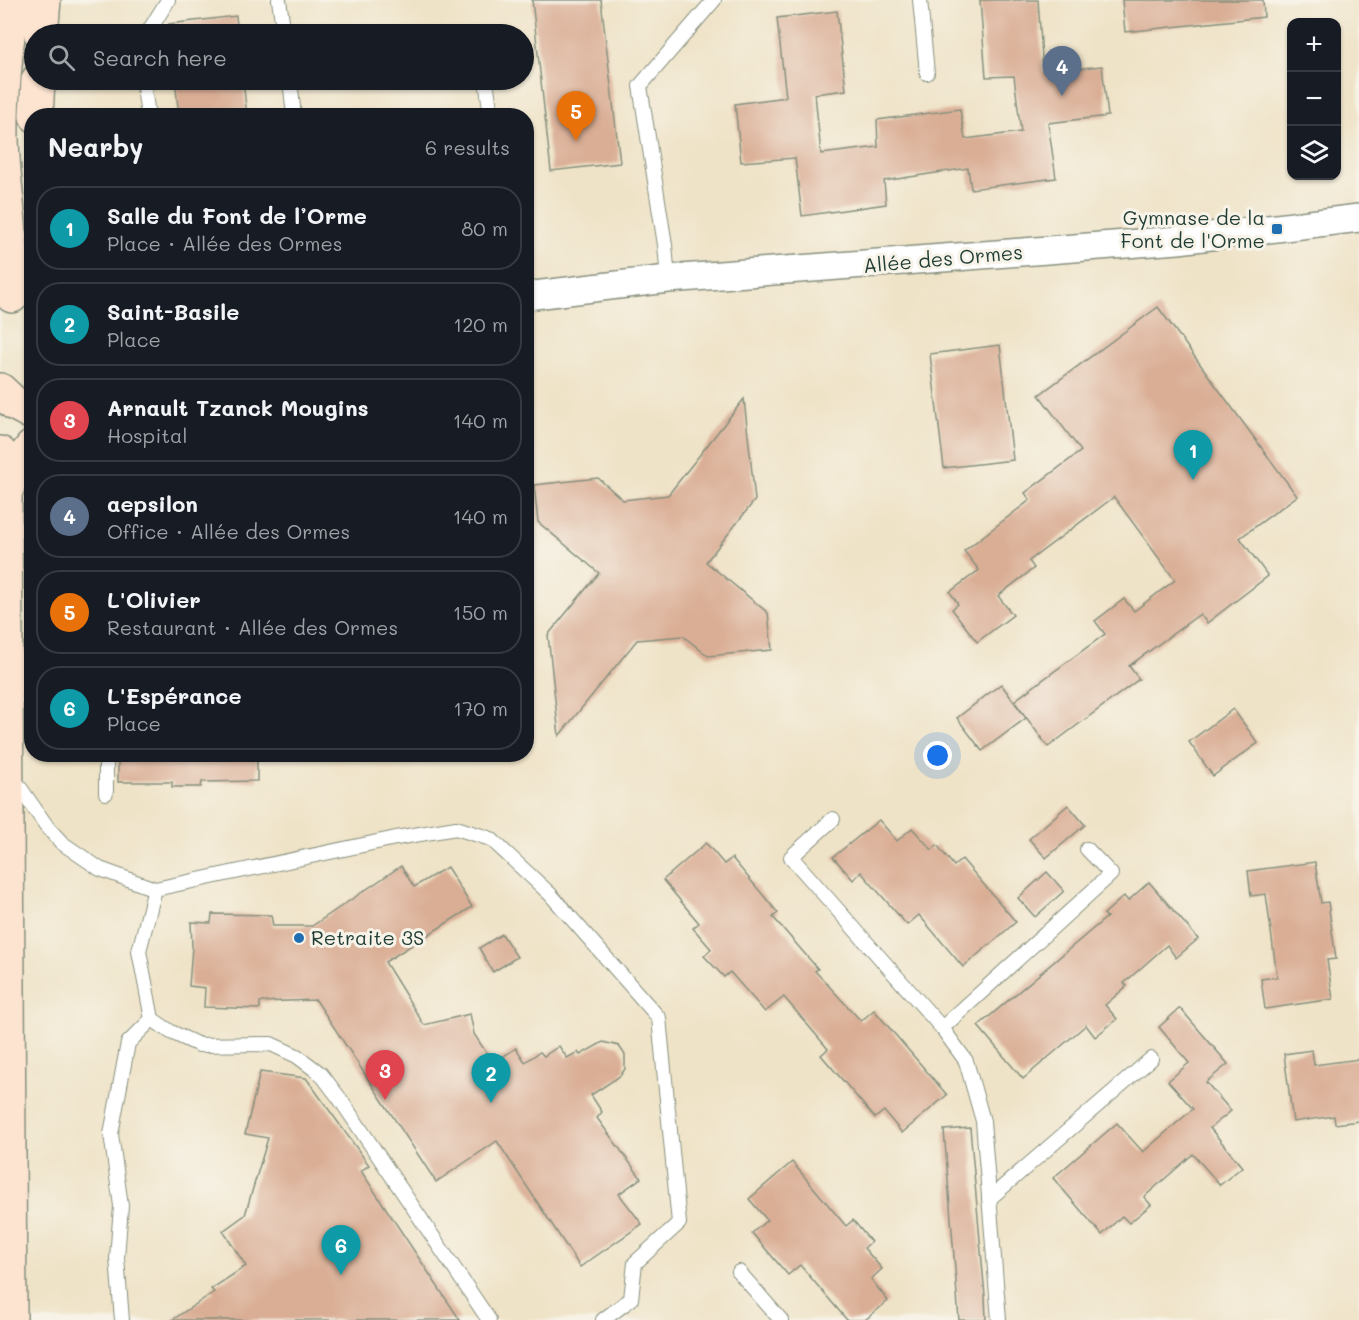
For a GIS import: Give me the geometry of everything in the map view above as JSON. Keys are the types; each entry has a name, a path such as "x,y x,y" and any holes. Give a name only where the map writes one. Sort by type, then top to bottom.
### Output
{"main road":[{"path":"12,0 4,71 2,135 4,188 11,232 14,297"},
{"path":"42,24 44,0"},
{"path":"36,108 37,90"},
{"path":"0,390 24,409"},
{"path":"0,453 5,493 7,768 4,1280 10,1320"},
{"path":"5,493 16,468 24,458"}],"street":[{"name":"Allée des Ormes","path":"534,295 668,279 1178,240 1359,218"}],"lane":[{"path":"153,24 168,0"},
{"path":"279,0 283,24"},
{"path":"668,279 665,245 640,86 714,0"},
{"path":"920,0 927,73"},
{"path":"144,90 147,108"},
{"path":"291,90 293,108"},
{"path":"487,90 490,108"},
{"path":"106,762 106,792"},
{"path":"7,768 48,828 62,843 100,869 155,889 396,838 456,828 491,839 550,894 658,1018 679,1223 635,1263 631,1299 603,1320"},
{"path":"833,819 791,857 942,1028 966,1061 983,1121 999,1320"},
{"path":"942,1028 1111,874 1087,849"},
{"path":"155,889 139,951 152,1019 171,1032 199,1045 271,1044 297,1056 321,1074 489,1320"},
{"path":"122,1320 117,1258 121,1206 111,1134 128,1043 152,1019"},
{"path":"989,1199 1151,1059"},
{"path":"739,1272 781,1320"}],"building":[{"path":"532,0 601,0 620,163 551,171"},
{"path":"980,0 1038,0 1043,72 1102,66 1108,116 1048,123 1056,178 971,189 968,168 884,181 886,204 802,216 795,158 741,162 735,104 786,97 777,18 837,11 846,90 815,94 821,154 878,147 877,120 960,109 965,139 1021,132 1014,76 986,77"},
{"path":"1122,0 1263,0 1264,17 1125,32"},
{"path":"236,16 237,24 169,24"},
{"path":"176,90 244,90 246,108 178,108"},
{"path":"1158,307 1297,496 1240,538 1268,576 1207,623 1200,614 1129,666 1139,679 1048,747 1014,701 1105,634 1095,621 1124,599 1134,611 1175,580 1114,497 1029,561 1034,568 998,596 1013,615 977,642 952,609 958,604 950,592 979,570 964,551 1030,500 1025,493 1081,451 1039,395"},
{"path":"1000,345 1013,460 944,468 930,354"},
{"path":"744,399 755,500 706,562 768,613 772,650 708,656 683,636 637,640 559,736 548,635 599,573 538,522 534,485 598,478 623,500 668,495"},
{"path":"1001,684 1026,718 982,751 957,718"},
{"path":"1233,709 1258,743 1213,776 1189,742"},
{"path":"118,762 257,762 257,781 202,782 201,787 172,787 172,782 118,782"},
{"path":"1068,805 1085,825 1046,858 1029,839"},
{"path":"879,820 897,841 912,828 932,850 937,845 954,866 962,859 1016,922 963,967 919,915 907,925 861,872 853,880 833,857"},
{"path":"706,843 724,864 732,858 778,913 773,917 818,969 815,971 861,1021 874,1010 947,1095 902,1133 884,1111 875,1118 821,1055 828,1049 784,997 765,1012 730,972 724,977 704,956 711,949 693,928 699,923 663,880"},
{"path":"1315,862 1321,903 1328,902 1336,959 1327,960 1333,999 1265,1009 1261,979 1277,977 1266,894 1251,896 1248,871"},
{"path":"401,866 414,887 447,867 472,907 385,962 424,1025 470,1014 474,1034 493,1063 516,1048 525,1062 540,1052 544,1056 559,1046 567,1058 578,1052 580,1055 603,1042 619,1046 625,1055 625,1069 620,1076 591,1095 602,1112 597,1118 641,1178 619,1194 642,1224 580,1267 497,1141 436,1182 316,1000 260,1002 260,1009 204,1007 205,988 189,986 191,922 211,923 212,914 271,915 273,926 312,926"},
{"path":"1047,872 1064,891 1035,917 1018,898"},
{"path":"1149,882 1198,939 1176,958 1167,945 1124,983 1127,986 1105,1005 1117,1019 1095,1037 1086,1025 1023,1079 978,1026 1107,917 1104,914 1124,896 1128,901"},
{"path":"502,934 517,957 493,972 479,948"},
{"path":"1180,1008 1228,1064 1206,1082 1231,1111 1210,1128 1242,1167 1220,1185 1193,1154 1144,1197 1151,1205 1129,1223 1122,1216 1102,1235 1053,1178 1117,1123 1143,1152 1193,1109 1168,1081 1189,1063 1159,1027"},
{"path":"1312,1050 1314,1065 1359,1059 1359,1121 1335,1124 1334,1116 1293,1122 1284,1054"},
{"path":"260,1072 306,1078 369,1165 361,1171 460,1320 172,1320 214,1292 211,1289 246,1266 223,1231 245,1215 268,1138 245,1134"},
{"path":"970,1128 986,1320 959,1320 944,1130"},
{"path":"792,1162 846,1226 853,1220 871,1242 864,1248 882,1269 871,1279 888,1301 865,1320 847,1320 800,1265 788,1275 752,1233 767,1220 749,1199"}],"place":[{"name":"aepsilon","path":"1062,96"},
{"name":"L'Olivier","path":"576,141"},
{"name":"Gymnase de la Font de l'Orme","path":"1277,229"},
{"name":"Salle du Font de l’Orme","path":"1193,480"},
{"name":"Retraite 3S","path":"299,938"},
{"name":"Arnault Tzanck Mougins","path":"385,1100"},
{"name":"Saint-Basile","path":"491,1103"},
{"name":"L'Espérance","path":"341,1275"}]}
